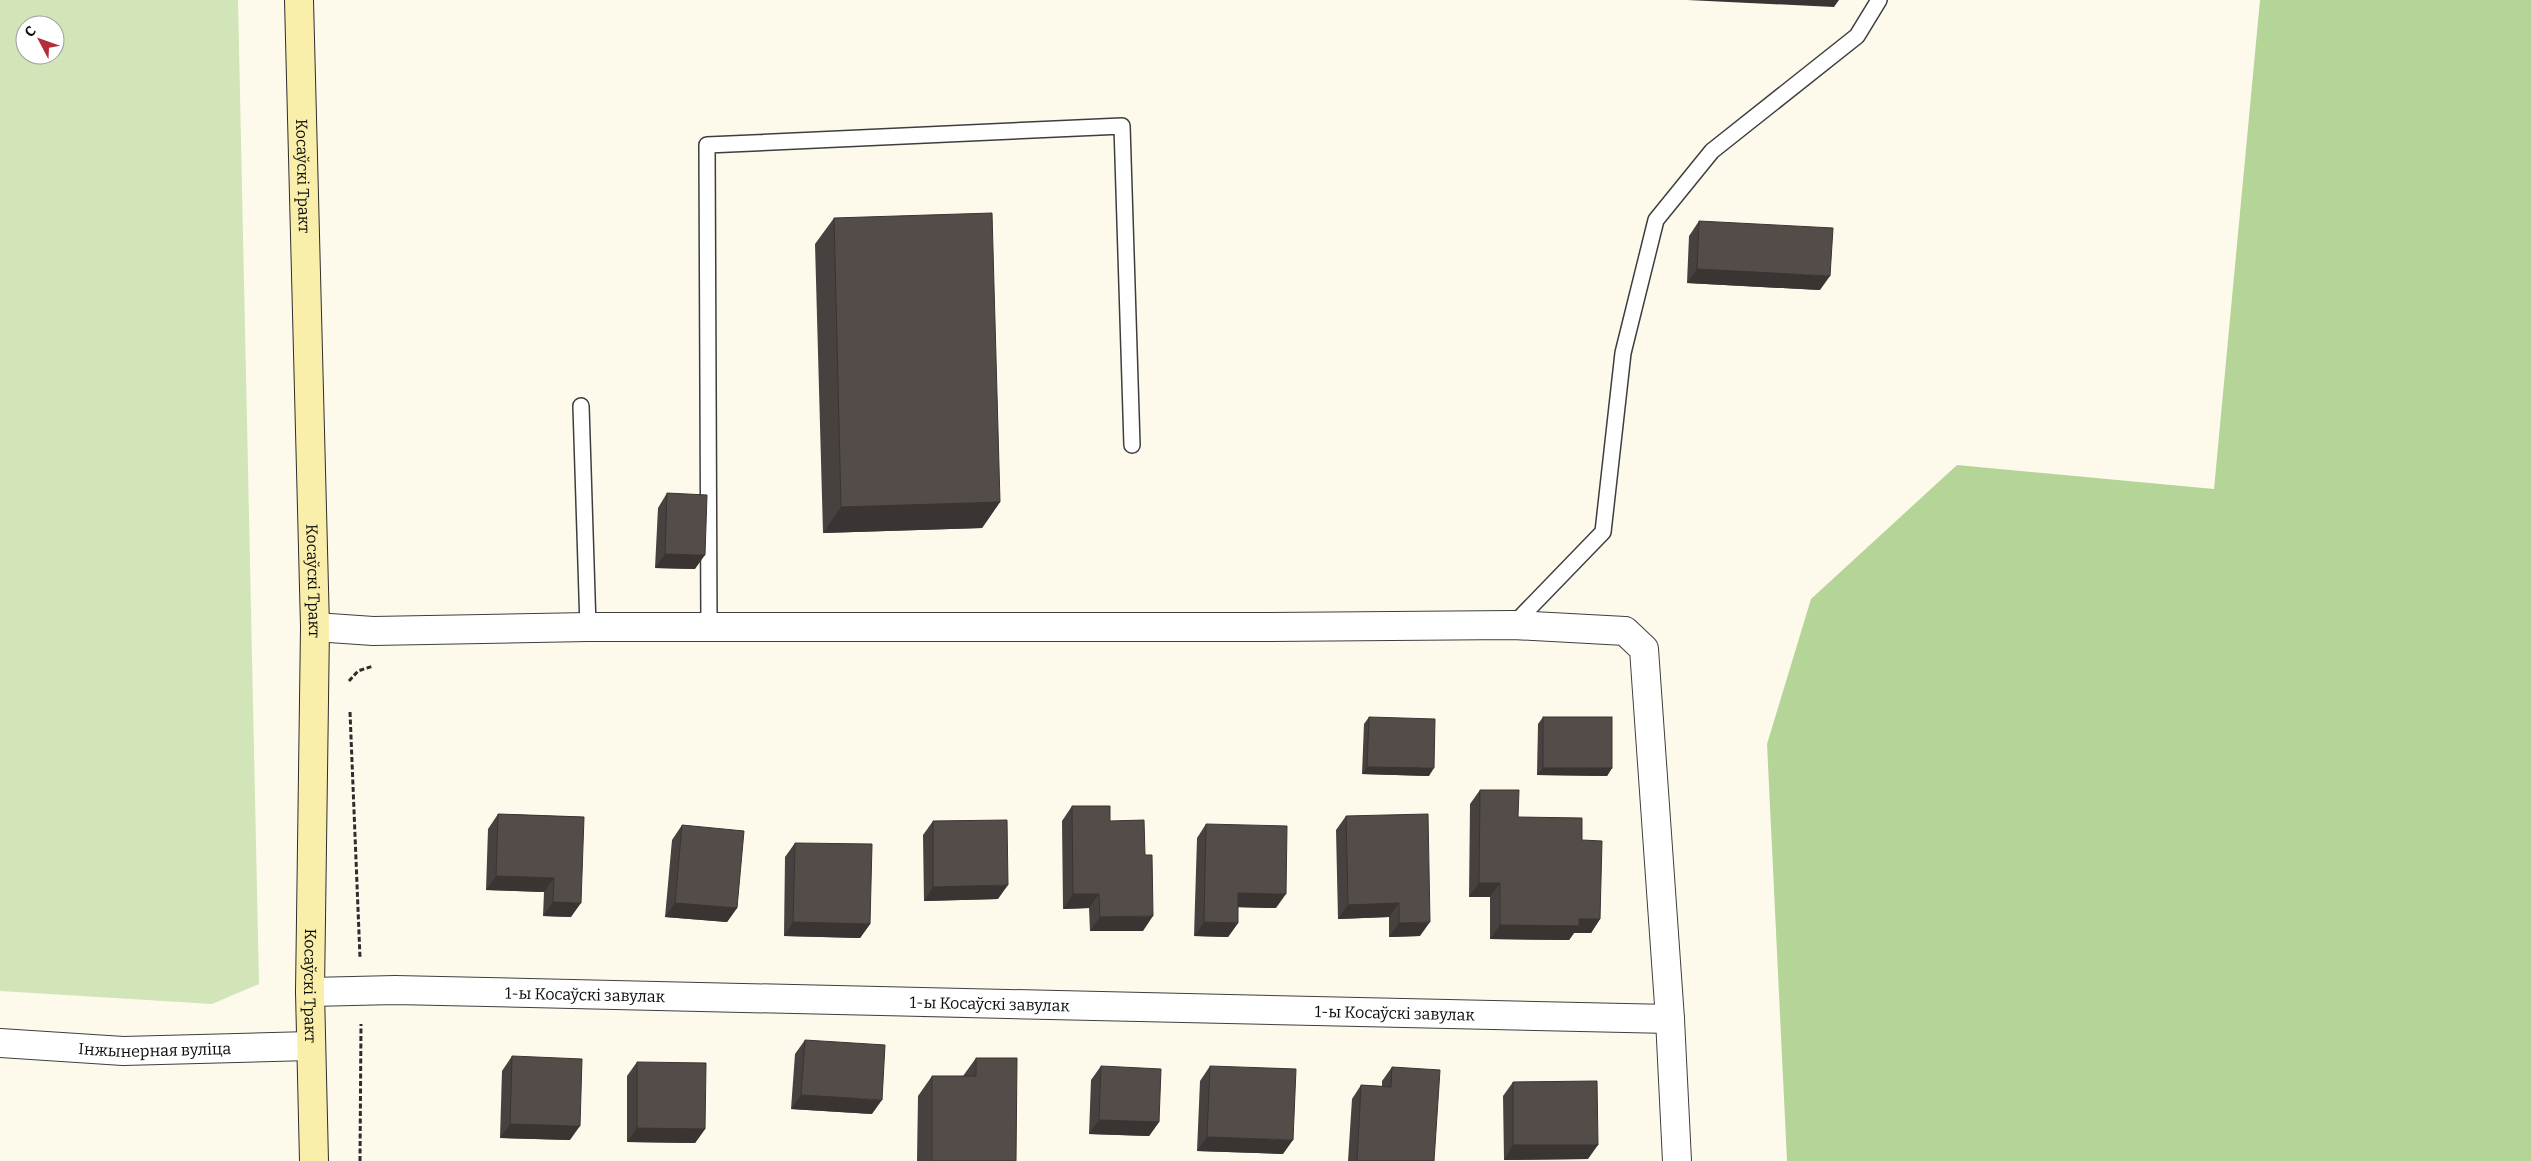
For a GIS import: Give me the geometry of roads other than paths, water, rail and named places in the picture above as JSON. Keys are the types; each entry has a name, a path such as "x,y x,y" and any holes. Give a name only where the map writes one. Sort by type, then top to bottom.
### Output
{"main road":[{"name":"Косаўскі Тракт","path":"299,0 314,628 310,992 314,1161"}],"street":[{"path":"314,628 373,632 709,627 1512,625 1624,630 1644,649 1670,1020 1677,1161"},
{"name":"1-ы Косаўскі завулак","path":"310,992 395,990 1670,1020"},
{"name":"Інжынерная вуліца","path":"0,1043 123,1051 310,1046"}],"lane":[{"path":"1512,625 1603,532 1623,353 1656,220 1712,151 1857,36 1879,0"},
{"path":"709,627 707,145 1122,126 1132,445"},
{"path":"581,406 588,628"}]}
